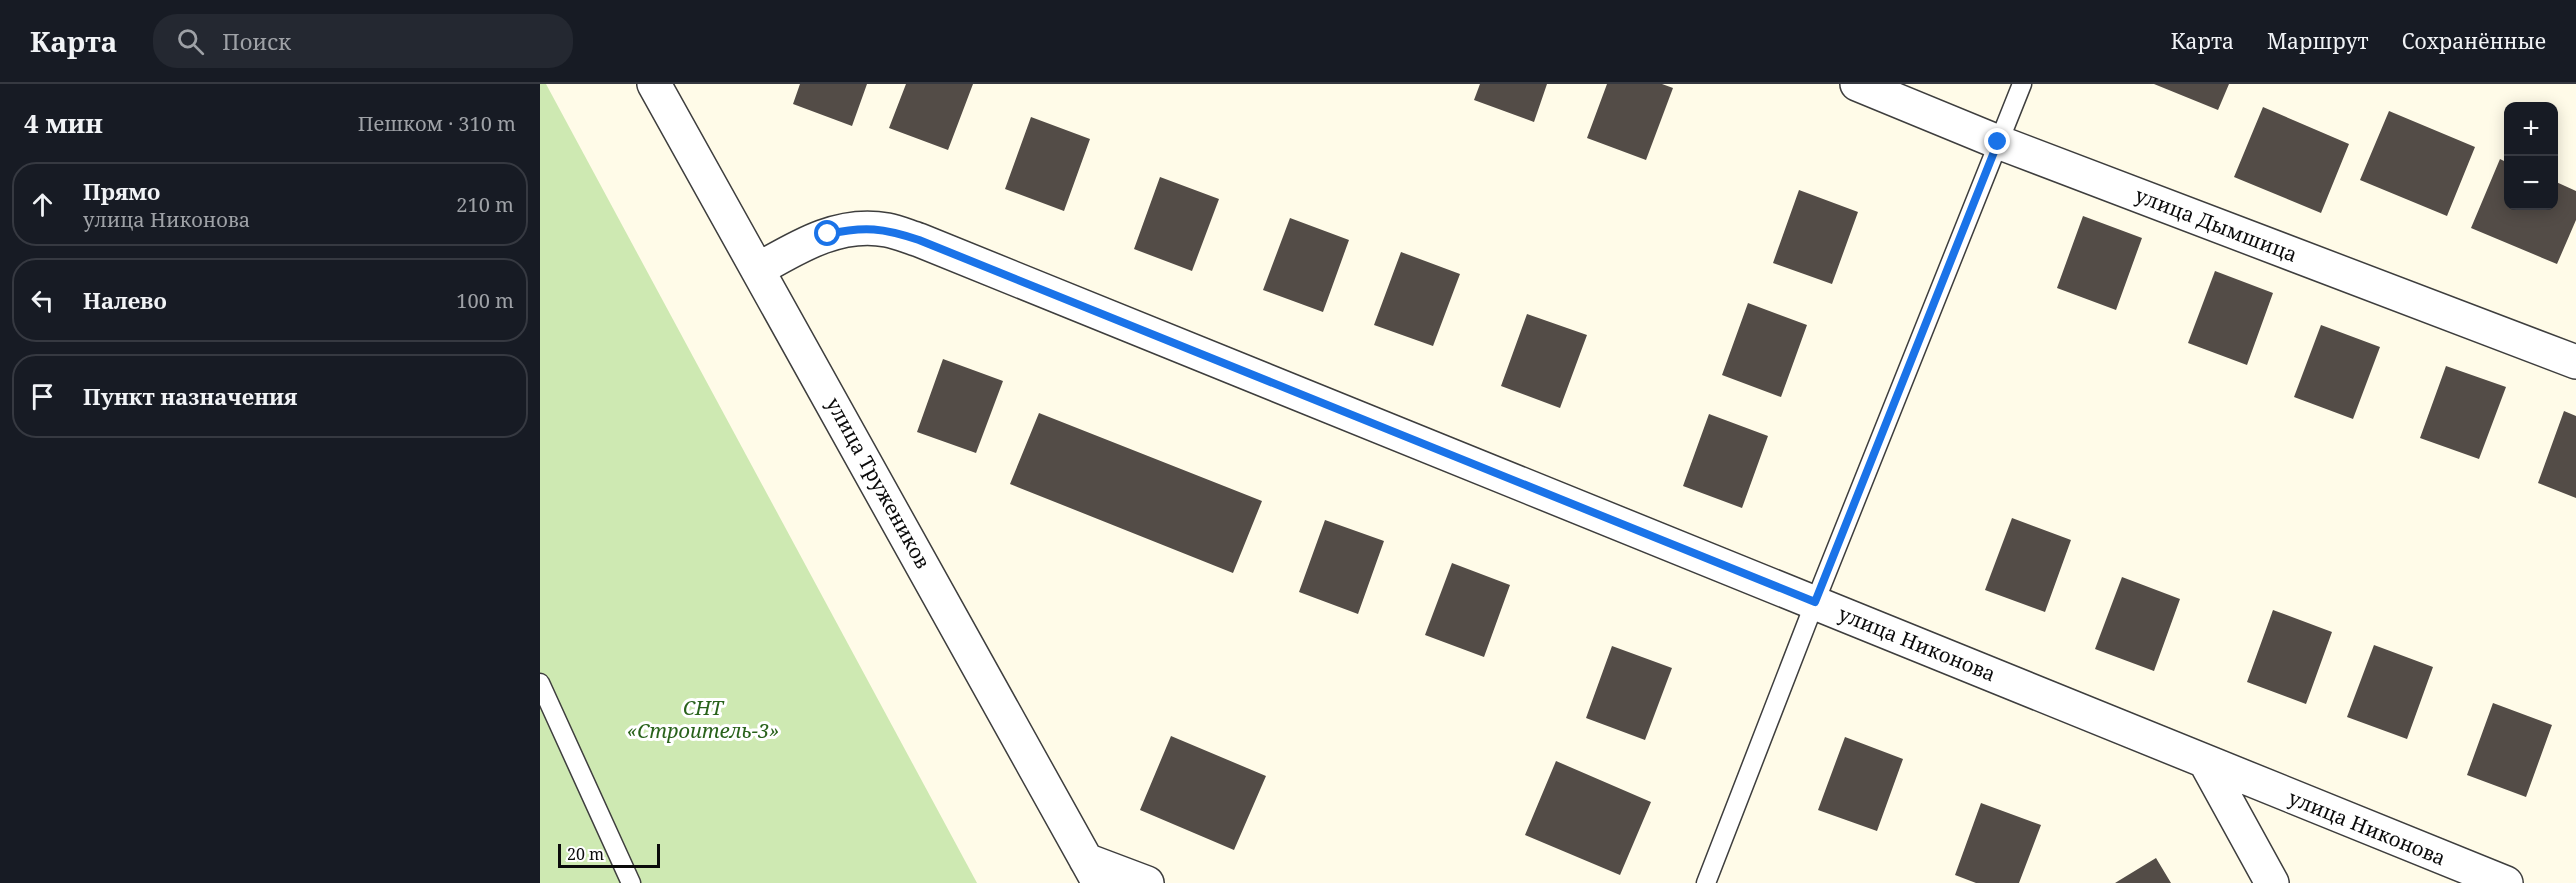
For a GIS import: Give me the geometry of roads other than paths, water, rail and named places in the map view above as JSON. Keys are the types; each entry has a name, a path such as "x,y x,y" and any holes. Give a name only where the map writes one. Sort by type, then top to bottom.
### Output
{"street":[{"name":"улица Тружеников","path":"654,84 1093,871"},
{"name":"улица Дымшица","path":"1857,84 1998,142 2576,362"},
{"name":"улица Никонова","path":"759,269 806,243 828,234 854,228 887,230 1815,602 2206,763 2506,883"},
{"path":"2206,763 2272,883"},
{"path":"1093,871 1147,883"}],"lane":[{"path":"1706,883 1815,602 2022,84"},
{"path":"540,683 631,883"}],"park label":[{"name":"СНТ «Строитель-3»","path":"703,720"}]}
